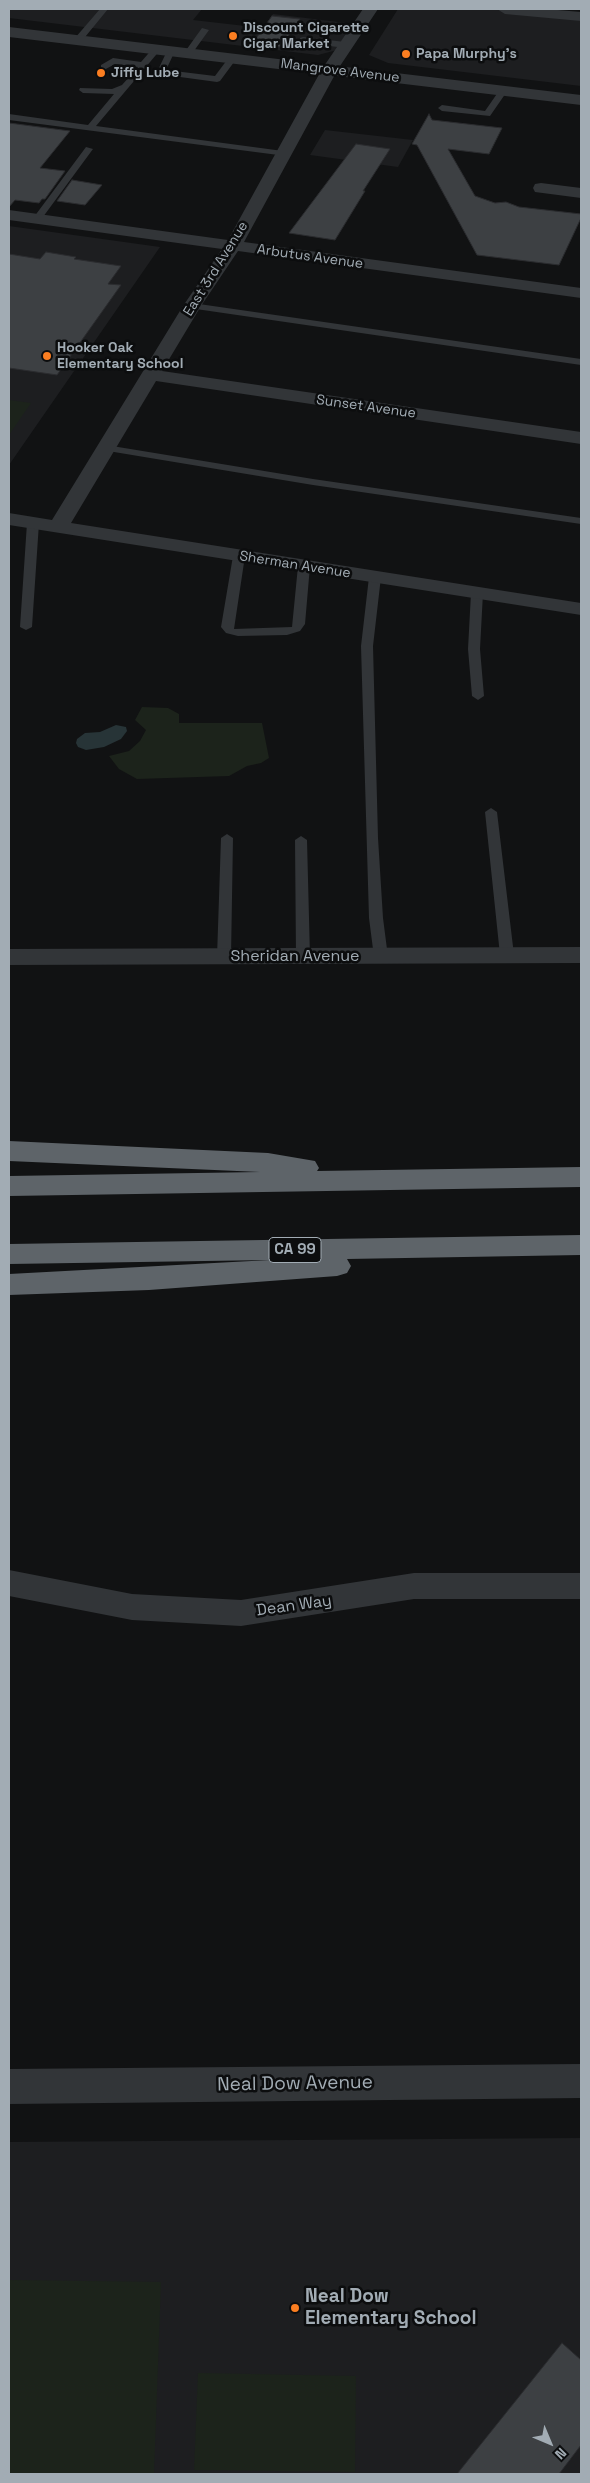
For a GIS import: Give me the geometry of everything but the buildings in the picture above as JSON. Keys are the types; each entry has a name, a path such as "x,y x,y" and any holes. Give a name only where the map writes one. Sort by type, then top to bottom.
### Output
{"highway":[{"path":"9,1151 268,1164 427,1181"},
{"path":"9,1186 427,1181 581,1177"},
{"name":"CA 99","path":"9,1254 581,1245"},
{"path":"9,1285 149,1279 348,1265 411,1248"}],"street":[{"name":"East 3rd Avenue","path":"58,527 152,375 192,306 233,246 330,69 370,9"},
{"path":"505,9 581,17"},
{"name":"Mangrove Avenue","path":"9,32 581,100"},
{"path":"541,188 581,193"},
{"name":"Arbutus Avenue","path":"9,215 581,293"},
{"name":"Sunset Avenue","path":"152,375 581,438"},
{"name":"Sherman Avenue","path":"9,520 581,609"},
{"name":"Sheridan Avenue","path":"9,957 581,955"},
{"name":"Dean Way","path":"9,1583 132,1607 241,1613 414,1586 581,1586"},
{"name":"Neal Dow Avenue","path":"9,2087 581,2081"}],"lane":[{"path":"78,40 104,9"},
{"path":"188,53 205,30"},
{"path":"303,40 345,46"},
{"path":"164,50 161,72 216,78 233,58"},
{"path":"90,128 144,65 164,50"},
{"path":"104,67 109,62 121,66 144,65"},
{"path":"93,79 83,90 113,92 125,87"},
{"path":"93,91 103,80"},
{"path":"103,92 113,81"},
{"path":"442,108 487,114 504,90"},
{"path":"9,117 283,154"},
{"path":"37,218 89,150"},
{"path":"192,306 581,362"},
{"path":"106,448 313,482 581,521"},
{"path":"26,627 33,523"},
{"path":"239,556 227,627 230,631 238,633 286,632 296,629 300,624 304,566"},
{"path":"375,577 367,655 372,846 376,918 381,957"},
{"path":"477,593 474,649 478,696"},
{"path":"491,812 507,955"},
{"path":"224,957 227,838"},
{"path":"301,840 303,957"}],"shaded area":[{"path":"9,9 202,9 193,20 263,28 273,14 355,24 337,50 318,55 9,18"},
{"path":"398,9 492,9 581,19 581,86 388,63 369,55"},
{"path":"325,130 413,140 398,167 310,155"},
{"name":"Hooker Oak Elementary School","path":"9,226 160,247 9,465"},
{"path":"9,400 31,403 9,435"},
{"path":"142,707 168,708 179,714 179,723 262,723 269,758 261,763 247,766 229,776 137,779 119,769 109,756 129,751 140,741 146,730 135,720"},
{"path":"116,725 126,727 127,731 121,739 104,747 86,750 78,747 77,739 85,733 100,732"},
{"name":"Neal Dow Elementary School","path":"581,2138 581,2474 9,2474 9,2142"},
{"path":"9,2280 161,2282 154,2474 9,2474"},
{"path":"198,2373 356,2376 355,2472 194,2470"}],"place":[{"name":"Discount Cigarette Cigar Market","path":"233,36"},
{"name":"Papa Murphy's","path":"406,54"},
{"name":"Jiffy Lube","path":"101,73"},
{"name":"Hooker Oak Elementary School","path":"47,356"},
{"name":"Neal Dow Elementary School","path":"295,2308"}]}
